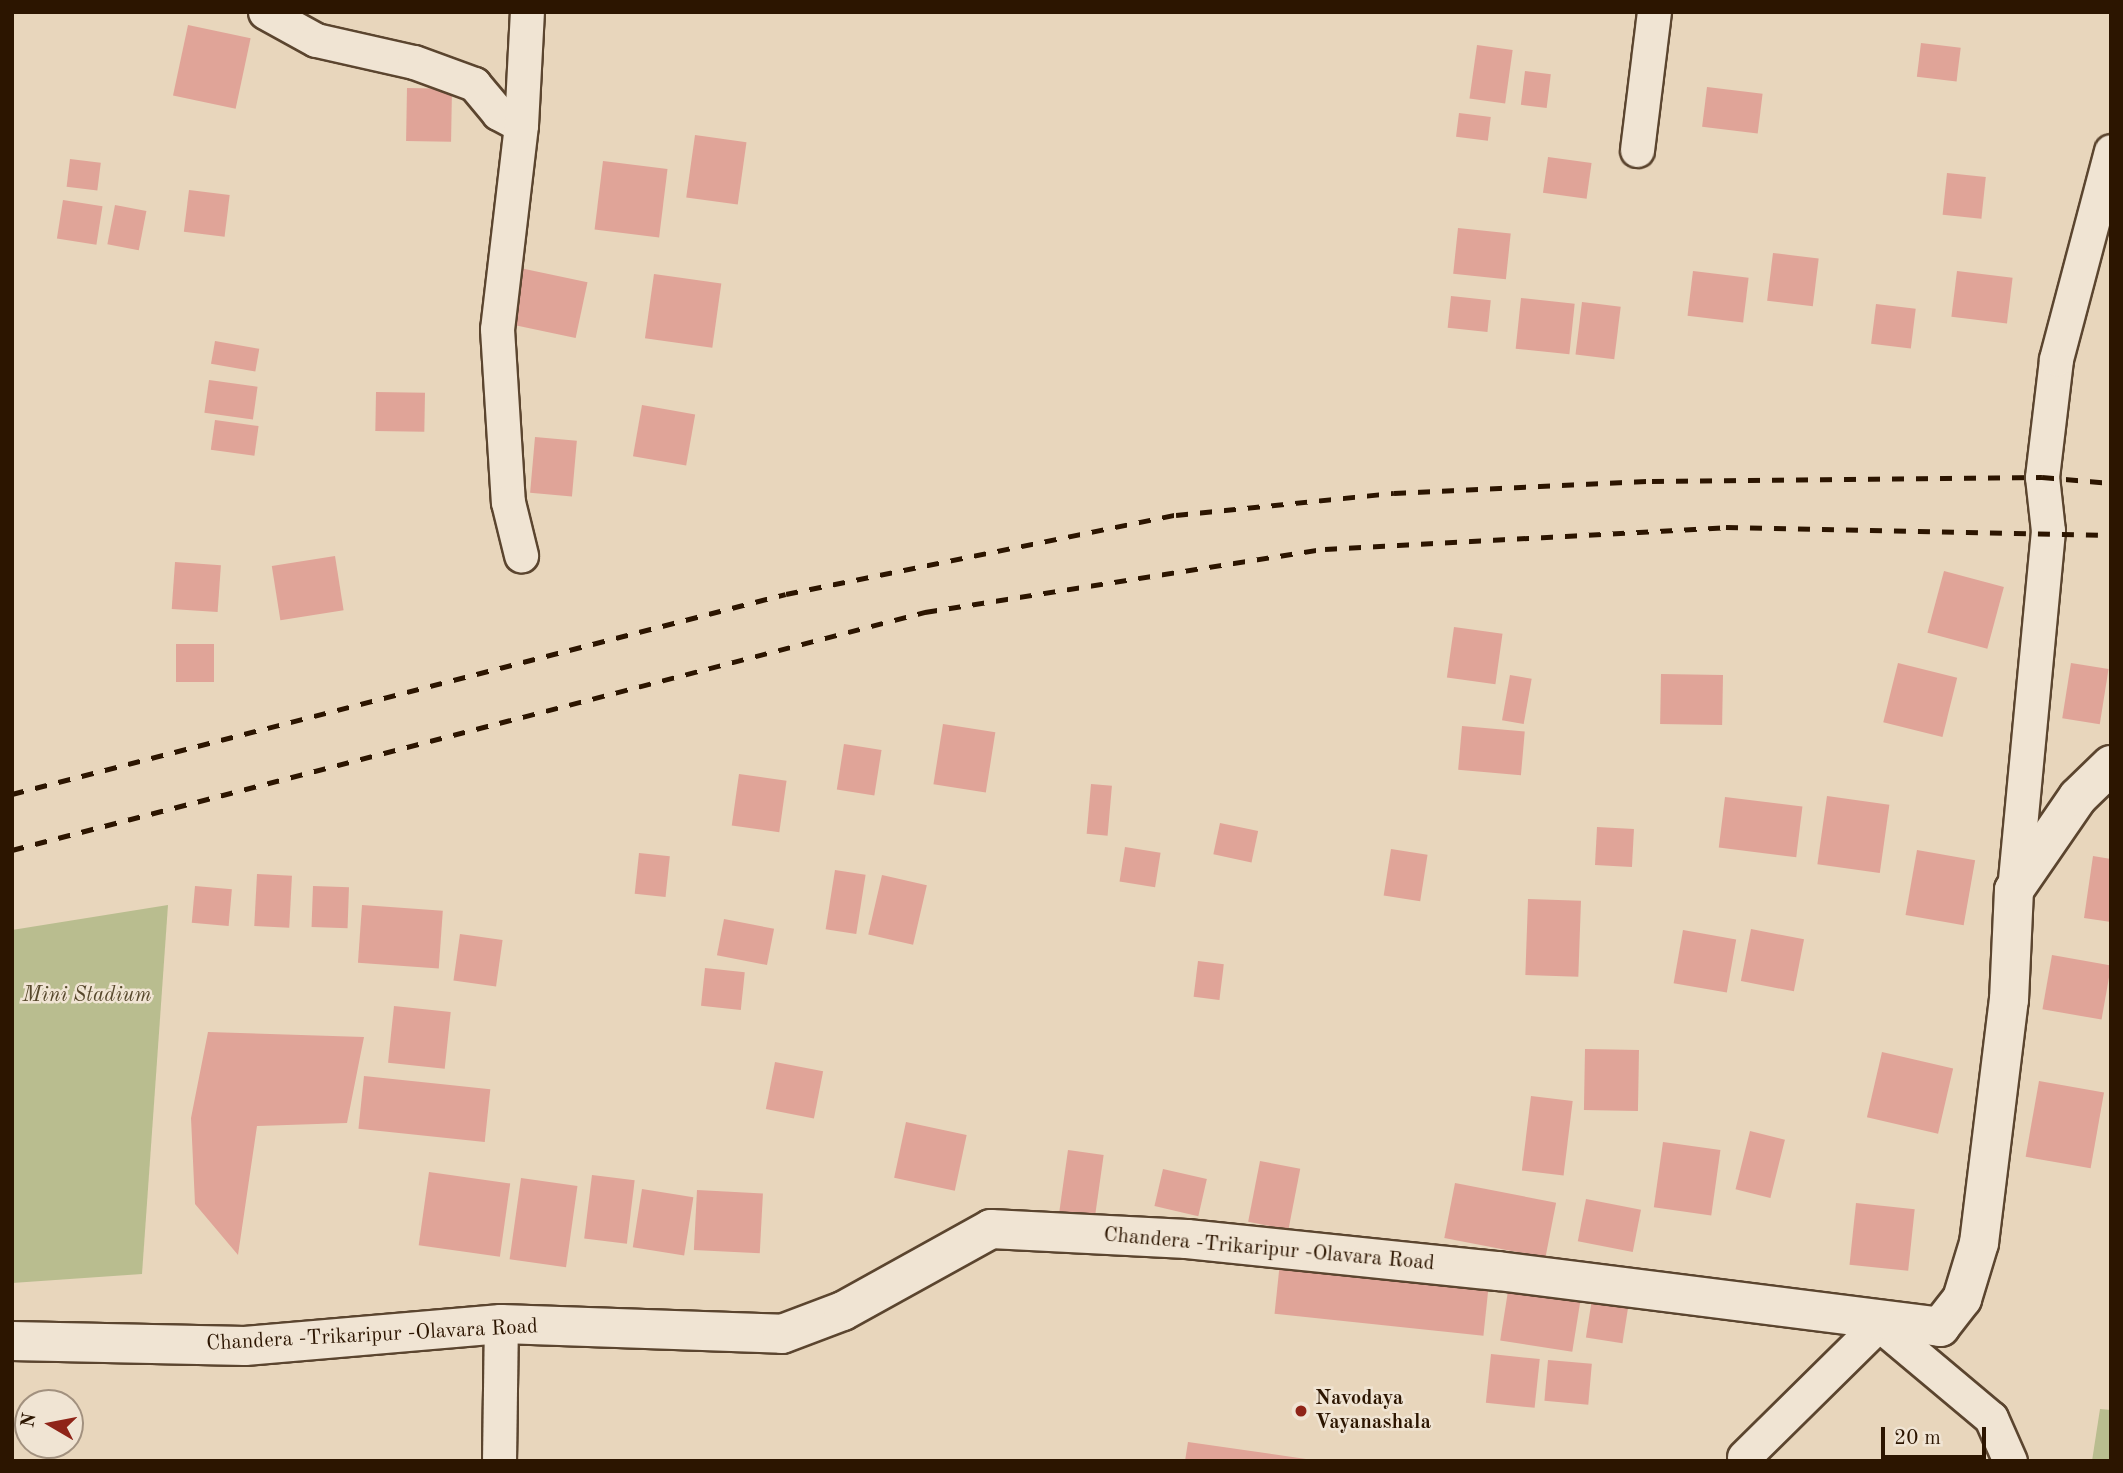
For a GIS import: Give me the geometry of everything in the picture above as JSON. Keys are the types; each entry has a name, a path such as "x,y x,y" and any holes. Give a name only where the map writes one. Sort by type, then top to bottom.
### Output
{"main road":[{"path":"2014,890 2078,797 2111,765"},
{"name":"Chandera -Trikaripur -Olavara Road","path":"12,1341 245,1346 501,1324 782,1334 843,1311 991,1229 1187,1239 1498,1271 1879,1324 1940,1327 1962,1299 1979,1243 2009,1000 2014,890"}],"street":[{"path":"265,12 316,40 414,62 474,84 498,113 521,125"},
{"path":"521,555 508,502 497,329 521,125 527,12"},
{"path":"1637,150 1654,12"},
{"path":"2014,890 2048,531 2042,477 2056,359 2111,151"},
{"path":"499,1461 501,1324"},
{"path":"1744,1457 1879,1324 1991,1418 2010,1461"}],"green space":[{"name":"Mini Stadium","path":"168,905 142,1274 12,1283 12,930"},
{"path":"2100,1409 2111,1410 2111,1461 2092,1461"}],"building":[{"path":"188,25 251,38 236,109 173,95"},
{"path":"1921,43 1961,48 1957,82 1917,77"},
{"path":"1477,45 1513,50 1505,103 1469,98"},
{"path":"1525,71 1551,74 1547,108 1521,105"},
{"path":"1707,87 1763,94 1758,134 1702,127"},
{"path":"407,88 452,89 451,142 406,141"},
{"path":"1459,113 1491,117 1488,141 1456,137"},
{"path":"695,135 746,142 738,205 686,197"},
{"path":"1548,157 1592,163 1587,199 1543,193"},
{"path":"70,159 101,163 97,191 67,187"},
{"path":"603,161 668,169 659,237 595,229"},
{"path":"1947,173 1986,177 1981,219 1943,215"},
{"path":"189,190 230,195 225,237 184,232"},
{"path":"63,200 103,206 96,245 57,239"},
{"path":"115,205 146,211 139,250 107,244"},
{"path":"1458,228 1511,234 1506,279 1453,274"},
{"path":"1773,253 1819,259 1813,306 1767,301"},
{"path":"520,268 587,282 576,338 508,324"},
{"path":"1693,271 1749,278 1743,322 1688,316"},
{"path":"1957,271 2013,278 2007,323 1951,317"},
{"path":"654,274 721,283 712,348 645,338"},
{"path":"1451,296 1491,300 1487,332 1448,328"},
{"path":"1521,298 1575,304 1569,354 1516,349"},
{"path":"1582,302 1621,307 1614,359 1576,355"},
{"path":"1876,304 1916,309 1911,349 1871,344"},
{"path":"215,341 259,349 255,371 211,364"},
{"path":"209,380 258,387 253,419 204,413"},
{"path":"376,392 425,393 424,432 375,431"},
{"path":"642,405 695,414 686,466 633,456"},
{"path":"215,420 259,426 254,456 211,450"},
{"path":"535,437 577,441 572,496 530,493"},
{"path":"335,556 344,610 280,620 272,566"},
{"path":"175,562 221,565 218,612 172,609"},
{"path":"1944,571 2004,587 1987,649 1927,633"},
{"path":"1454,627 1503,634 1495,684 1447,678"},
{"path":"176,644 214,644 214,682 176,682"},
{"path":"1898,663 1957,678 1942,737 1883,722"},
{"path":"2071,663 2109,669 2100,724 2062,718"},
{"path":"1661,674 1723,675 1722,725 1660,724"},
{"path":"1510,675 1532,679 1524,724 1502,720"},
{"path":"943,724 995,732 986,793 933,784"},
{"path":"1462,726 1525,731 1521,775 1458,770"},
{"path":"844,744 882,750 874,795 837,789"},
{"path":"739,774 787,781 779,832 732,825"},
{"path":"1091,784 1112,786 1108,836 1087,834"},
{"path":"1827,796 1889,805 1880,873 1817,864"},
{"path":"1725,797 1802,807 1796,857 1719,848"},
{"path":"1220,823 1258,831 1251,862 1213,854"},
{"path":"1597,827 1634,829 1632,867 1595,865"},
{"path":"1125,847 1161,853 1155,887 1120,882"},
{"path":"1391,849 1428,855 1420,901 1384,895"},
{"path":"1917,850 1975,860 1964,925 1906,915"},
{"path":"639,853 670,856 666,897 635,894"},
{"path":"2093,856 2111,859 2111,922 2084,918"},
{"path":"835,870 866,875 856,934 826,929"},
{"path":"257,874 292,876 289,928 254,926"},
{"path":"882,875 927,885 913,945 868,934"},
{"path":"195,886 232,889 229,926 192,923"},
{"path":"313,886 349,887 348,928 312,927"},
{"path":"1528,899 1581,901 1578,977 1525,975"},
{"path":"362,905 443,911 439,969 358,963"},
{"path":"724,919 774,929 767,965 717,955"},
{"path":"1751,929 1804,939 1794,991 1741,981"},
{"path":"1683,930 1736,939 1727,993 1674,983"},
{"path":"460,934 503,940 496,987 453,981"},
{"path":"2052,955 2111,965 2102,1020 2042,1009"},
{"path":"1198,961 1224,964 1219,1000 1194,997"},
{"path":"705,968 745,972 741,1010 701,1006"},
{"path":"394,1006 451,1012 445,1069 388,1063"},
{"path":"208,1032 364,1037 347,1123 257,1126 238,1255 195,1204 191,1118"},
{"path":"1585,1049 1639,1050 1638,1111 1584,1110"},
{"path":"1882,1052 1953,1068 1938,1134 1867,1117"},
{"path":"775,1062 823,1071 814,1118 766,1109"},
{"path":"364,1076 490,1089 485,1142 358,1129"},
{"path":"2039,1081 2104,1092 2091,1168 2026,1157"},
{"path":"1531,1096 1573,1101 1564,1176 1522,1170"},
{"path":"906,1122 967,1135 955,1191 894,1178"},
{"path":"1750,1131 1785,1140 1770,1198 1735,1189"},
{"path":"1663,1142 1720,1150 1711,1215 1654,1207"},
{"path":"1068,1150 1104,1155 1094,1221 1059,1216"},
{"path":"1260,1161 1300,1169 1288,1230 1248,1222"},
{"path":"1163,1169 1207,1179 1198,1216 1154,1206"},
{"path":"429,1172 510,1183 500,1257 419,1245"},
{"path":"592,1175 635,1180 627,1244 584,1239"},
{"path":"521,1178 577,1186 566,1267 510,1259"},
{"path":"1455,1183 1556,1203 1545,1258 1444,1238"},
{"path":"642,1189 693,1197 684,1255 633,1247"},
{"path":"697,1190 763,1193 760,1253 694,1250"},
{"path":"1586,1199 1641,1210 1633,1252 1578,1241"},
{"path":"1856,1203 1915,1209 1908,1271 1850,1265"},
{"path":"1280,1262 1489,1284 1483,1336 1275,1314"},
{"path":"1508,1291 1580,1302 1572,1352 1500,1340"},
{"path":"1592,1299 1629,1305 1622,1343 1586,1338"},
{"path":"1491,1354 1540,1359 1535,1408 1486,1403"},
{"path":"1548,1360 1592,1364 1588,1405 1544,1401"},
{"path":"1188,1442 1306,1459 1306,1461 1185,1461"}],"railway":[{"path":"12,794 786,594 1176,515 1394,493 1652,481 2042,477 2111,483"},
{"path":"12,850 925,612 1325,549 1726,527 2111,535"}],"place":[{"name":"Navodaya Vayanashala","path":"1301,1411"}]}
